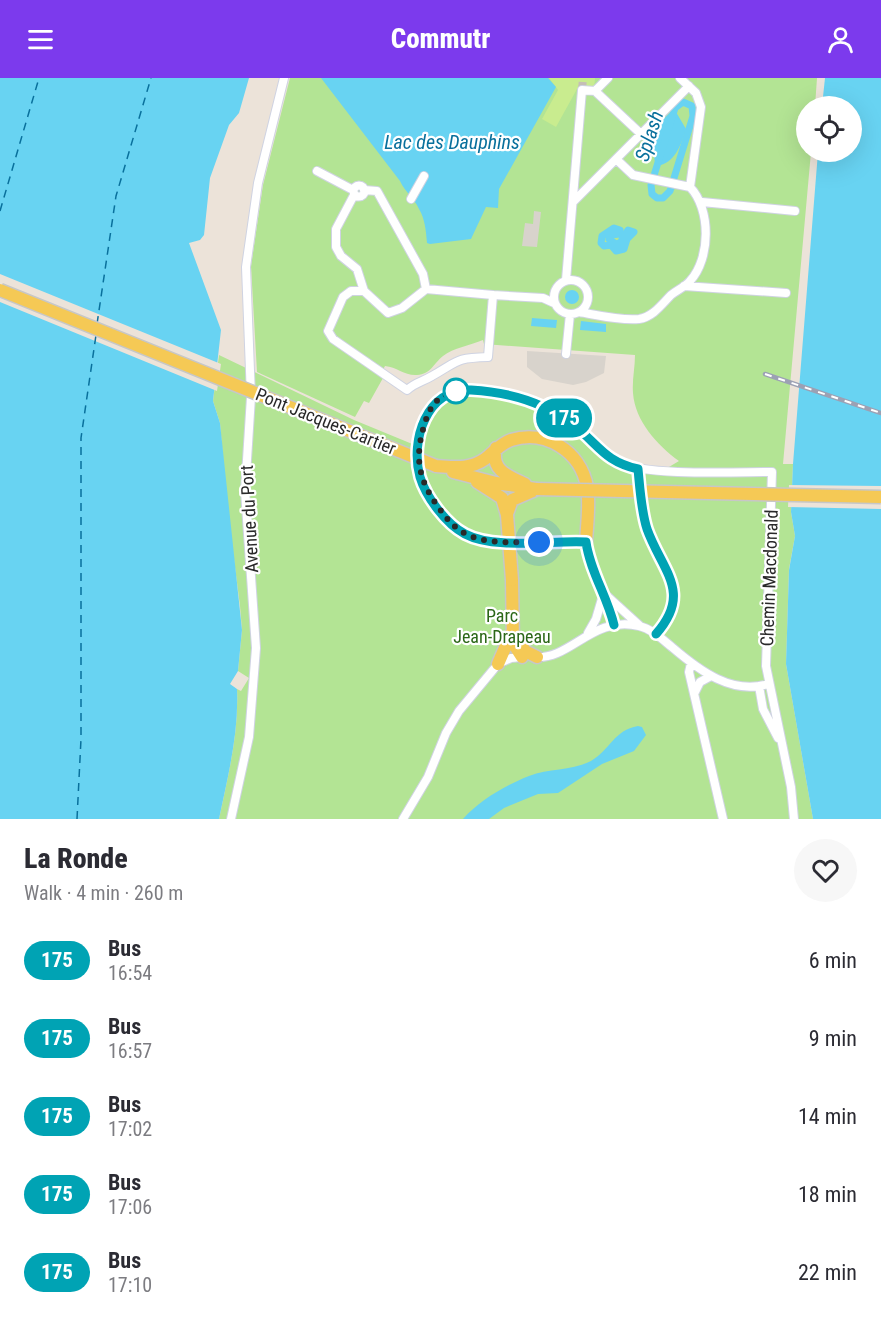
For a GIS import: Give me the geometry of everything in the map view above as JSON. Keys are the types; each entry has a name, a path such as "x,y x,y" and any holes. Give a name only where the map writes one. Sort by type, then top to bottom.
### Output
{"main road":[{"name":"Pont Jacques-Cartier","path":"0,290 436,466 471,477 536,489 881,497"},
{"path":"436,466 470,467 496,448 518,438 542,439 563,448 582,470 587,488 586,542"},
{"path":"496,448 495,461 500,470 536,489"},
{"path":"471,477 502,498 507,515 512,580 513,643 522,657"},
{"path":"507,515 512,500 536,489"},
{"path":"514,628 525,651 537,657"},
{"path":"498,664 514,628"}],"street":[{"name":"Avenue du Port","path":"231,819 249,737 256,648 244,491 251,397 246,267 258,183 284,78"},
{"path":"596,90 608,78"},
{"path":"680,78 696,93 701,106 690,187"},
{"path":"573,202 689,86"},
{"path":"554,303 554,291 566,280 582,90 596,90 641,134"},
{"path":"354,193 338,225 335,241 341,256 357,269 364,291 388,312 402,308 426,289 543,298 554,303 562,312 570,314 579,312 638,319 648,316 684,286 695,273 703,250 705,226 702,202 690,187 633,175 616,159"},
{"path":"317,171 361,196 364,190 376,191 420,268 426,289"},
{"path":"411,199 424,176"},
{"path":"702,202 795,211"},
{"path":"566,280 577,281 586,288 586,304 579,312"},
{"path":"684,286 786,293"},
{"path":"364,291 351,291 343,297 328,331 333,339 407,390 417,381 432,376 455,361 488,357 493,295"},
{"path":"566,354 570,314"},
{"path":"614,625 604,592 592,570 586,542 486,541 465,534 452,524 423,485 418,467 421,436 432,405 442,396 460,390 491,392 520,398 566,420 614,462 638,469 645,521 675,590 671,613 656,634"},
{"name":"Chemin Macdonald","path":"638,469 772,472 766,635 768,684 776,710 794,819"},
{"path":"604,592 640,626 656,634 691,663 711,676 738,685 768,684"},
{"path":"587,635 596,619 604,592"},
{"path":"522,657 538,662 549,660 553,655 599,628 614,625 640,626"},
{"path":"403,819 428,777 446,733 459,711 498,664 511,658 553,655"},
{"path":"691,663 689,672 723,819"},
{"path":"695,692 700,682 711,676"},
{"name":"Chemin Macdonald","path":"759,686 765,714 782,744"},
{"path":"765,714 776,710"}],"green space":[{"name":"Parc Jean-Drapeau","path":"290,78 817,78 816,96 796,96 796,162 810,162 783,464 793,464 791,512 795,536 789,569 786,664 813,819 219,819 235,738 237,689 241,691 249,678 238,671 242,630 240,606 227,505 220,423 213,401 219,355 354,420 422,448 430,421 438,406 451,398 468,394 486,394 542,411 577,433 608,462 623,470 646,474 665,469 679,461 648,432 638,413 633,393 635,355 484,344 483,340 447,353 429,371 422,374 409,374 385,366 380,375 383,378 369,403 364,401 355,417 257,372 251,266 263,185"},
{"path":"549,78 595,78 594,89 577,89 556,127 542,119 558,90"}],"shaded area":[{"path":"534,211 541,212 537,247 522,246 525,223 533,224"},
{"path":"527,351 606,356 604,373 586,382 573,385 542,379 527,367"}],"water":[{"path":"0,78 249,78 239,113 229,125 210,178 204,235 200,240 189,243 221,330 213,401 220,423 242,630 238,671 230,684 237,689 235,738 219,819 0,819"},
{"name":"Lac des Dauphins","path":"321,78 548,78 556,87 499,189 498,208 486,207 471,239 430,244 427,243 424,221 415,202"},
{"path":"825,78 881,78 881,819 813,819 786,664 789,570 795,536 791,512 793,464 817,162 862,162 862,96 823,96"},
{"path":"672,111 676,112 686,129 671,160 661,165 655,163 654,134 659,124"},
{"path":"569,290 575,290 579,297 575,304 569,304 565,300 565,294"},
{"path":"532,318 557,320 556,328 531,326"},
{"path":"581,321 606,324 606,332 580,330"},
{"path":"638,726 642,727 646,735 634,751 602,764 558,793 538,794 504,808 489,819 463,819 485,799 520,780 537,773 591,761 623,732"}],"pier":[{"path":"0,274 221,364 217,391 0,302"},
{"path":"789,485 881,486 881,509 788,507"}],"waterway":[{"name":"Splash","path":"683,102 692,106 693,116 670,191 663,198 657,198 652,194 651,185 675,108 683,102"},
{"path":"614,228 620,230 619,234 611,235 609,239 616,244 620,243 628,230 634,232 627,239 624,249 616,251 611,245 604,246 601,243 602,236 614,228"}],"ferry route":[{"path":"0,211 39,78"},
{"path":"97,324 116,196 151,78"},
{"path":"77,819 81,739 81,438 96,335"}],"tunnel":[{"path":"582,90 583,78"}],"railway":[{"path":"765,374 881,413"}],"bus line":[{"name":"175","path":"614,625 608,601 592,570 586,542 486,541 465,534 445,516 423,485 418,467 421,436 428,414 436,400 453,392 468,390 507,394 532,402 572,424 614,462 638,469 645,521 652,542 675,590 671,613 656,634"}],"route":[{"path":"456,391 436,400 428,414 421,436 418,460 423,485 452,524 465,534 486,541 539,542"}]}
